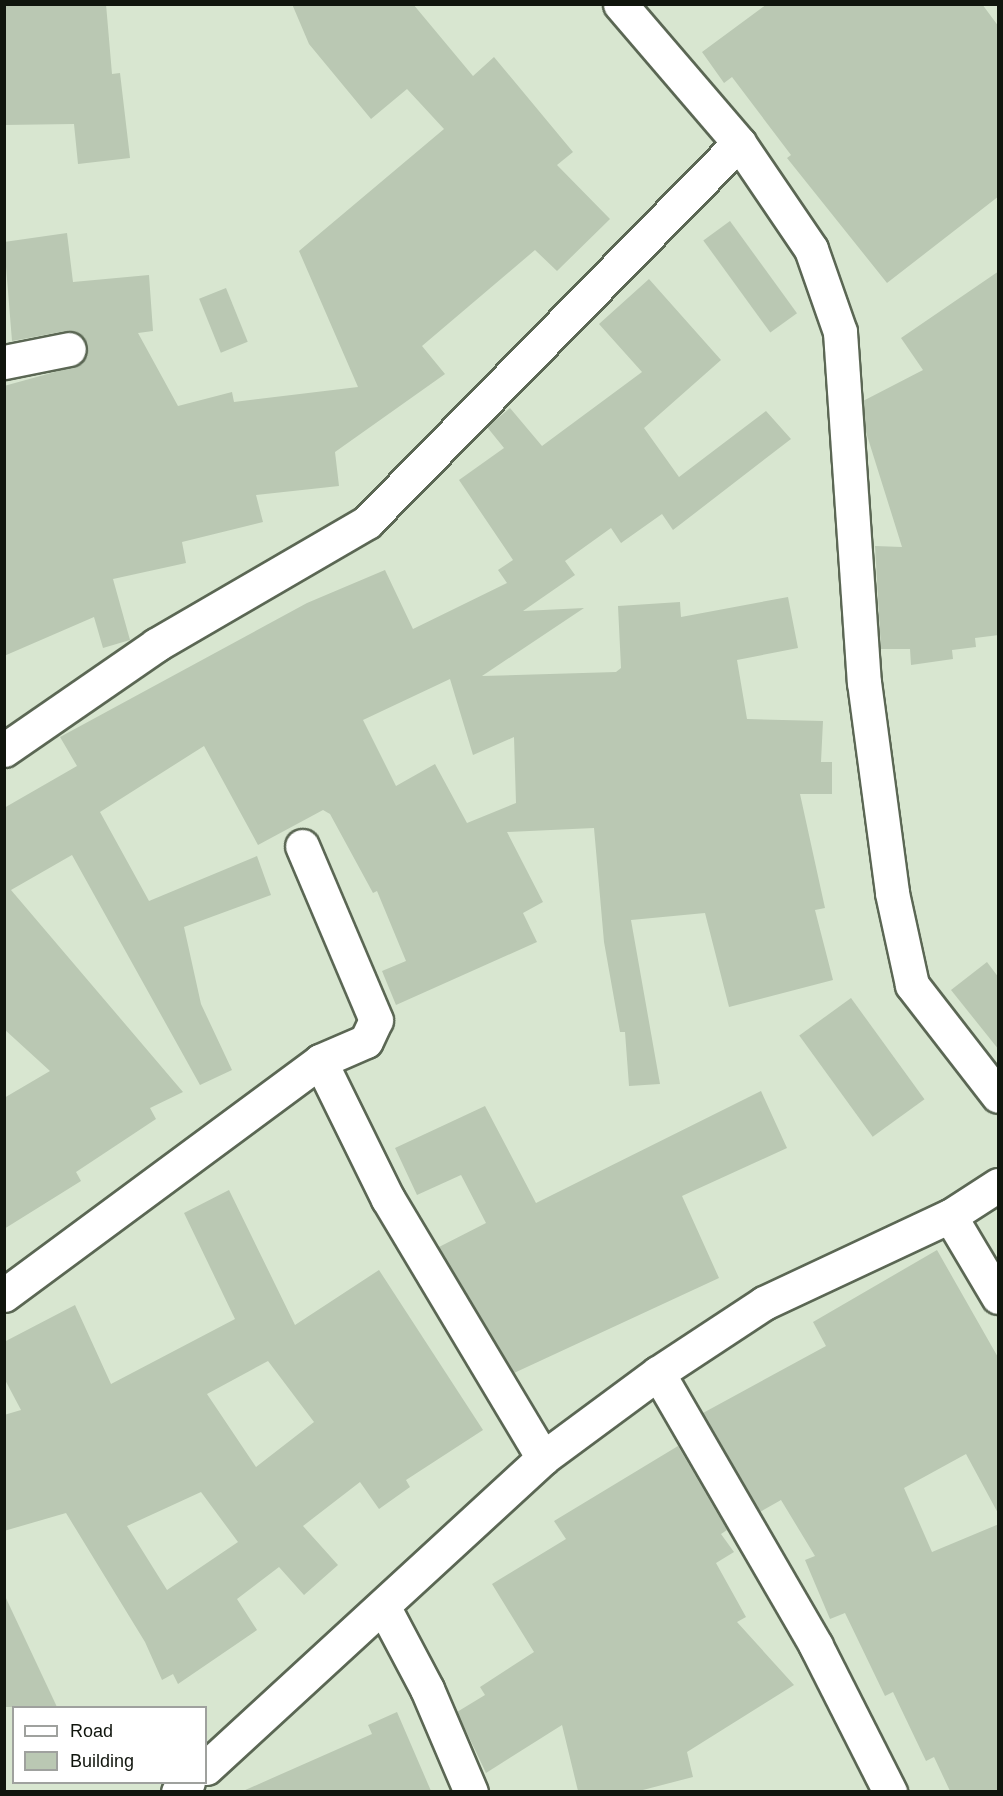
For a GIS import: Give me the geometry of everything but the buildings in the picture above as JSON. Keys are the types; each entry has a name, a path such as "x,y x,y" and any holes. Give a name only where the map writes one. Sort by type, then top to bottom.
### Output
{"street":[{"path":"620,4 739,143 811,249 840,333 864,682 892,893 912,985 999,1096"},
{"path":"4,750 156,645 367,522 739,143"},
{"path":"4,362 69,349"},
{"path":"4,1295 320,1061 366,1041 376,1020 302,846"},
{"path":"320,1061 388,1199 543,1458"},
{"path":"207,1767 543,1458 658,1373 764,1303 950,1216 999,1185"},
{"path":"950,1216 999,1297"},
{"path":"658,1373 816,1646 890,1791"},
{"path":"383,1606 427,1689 471,1791"}]}
